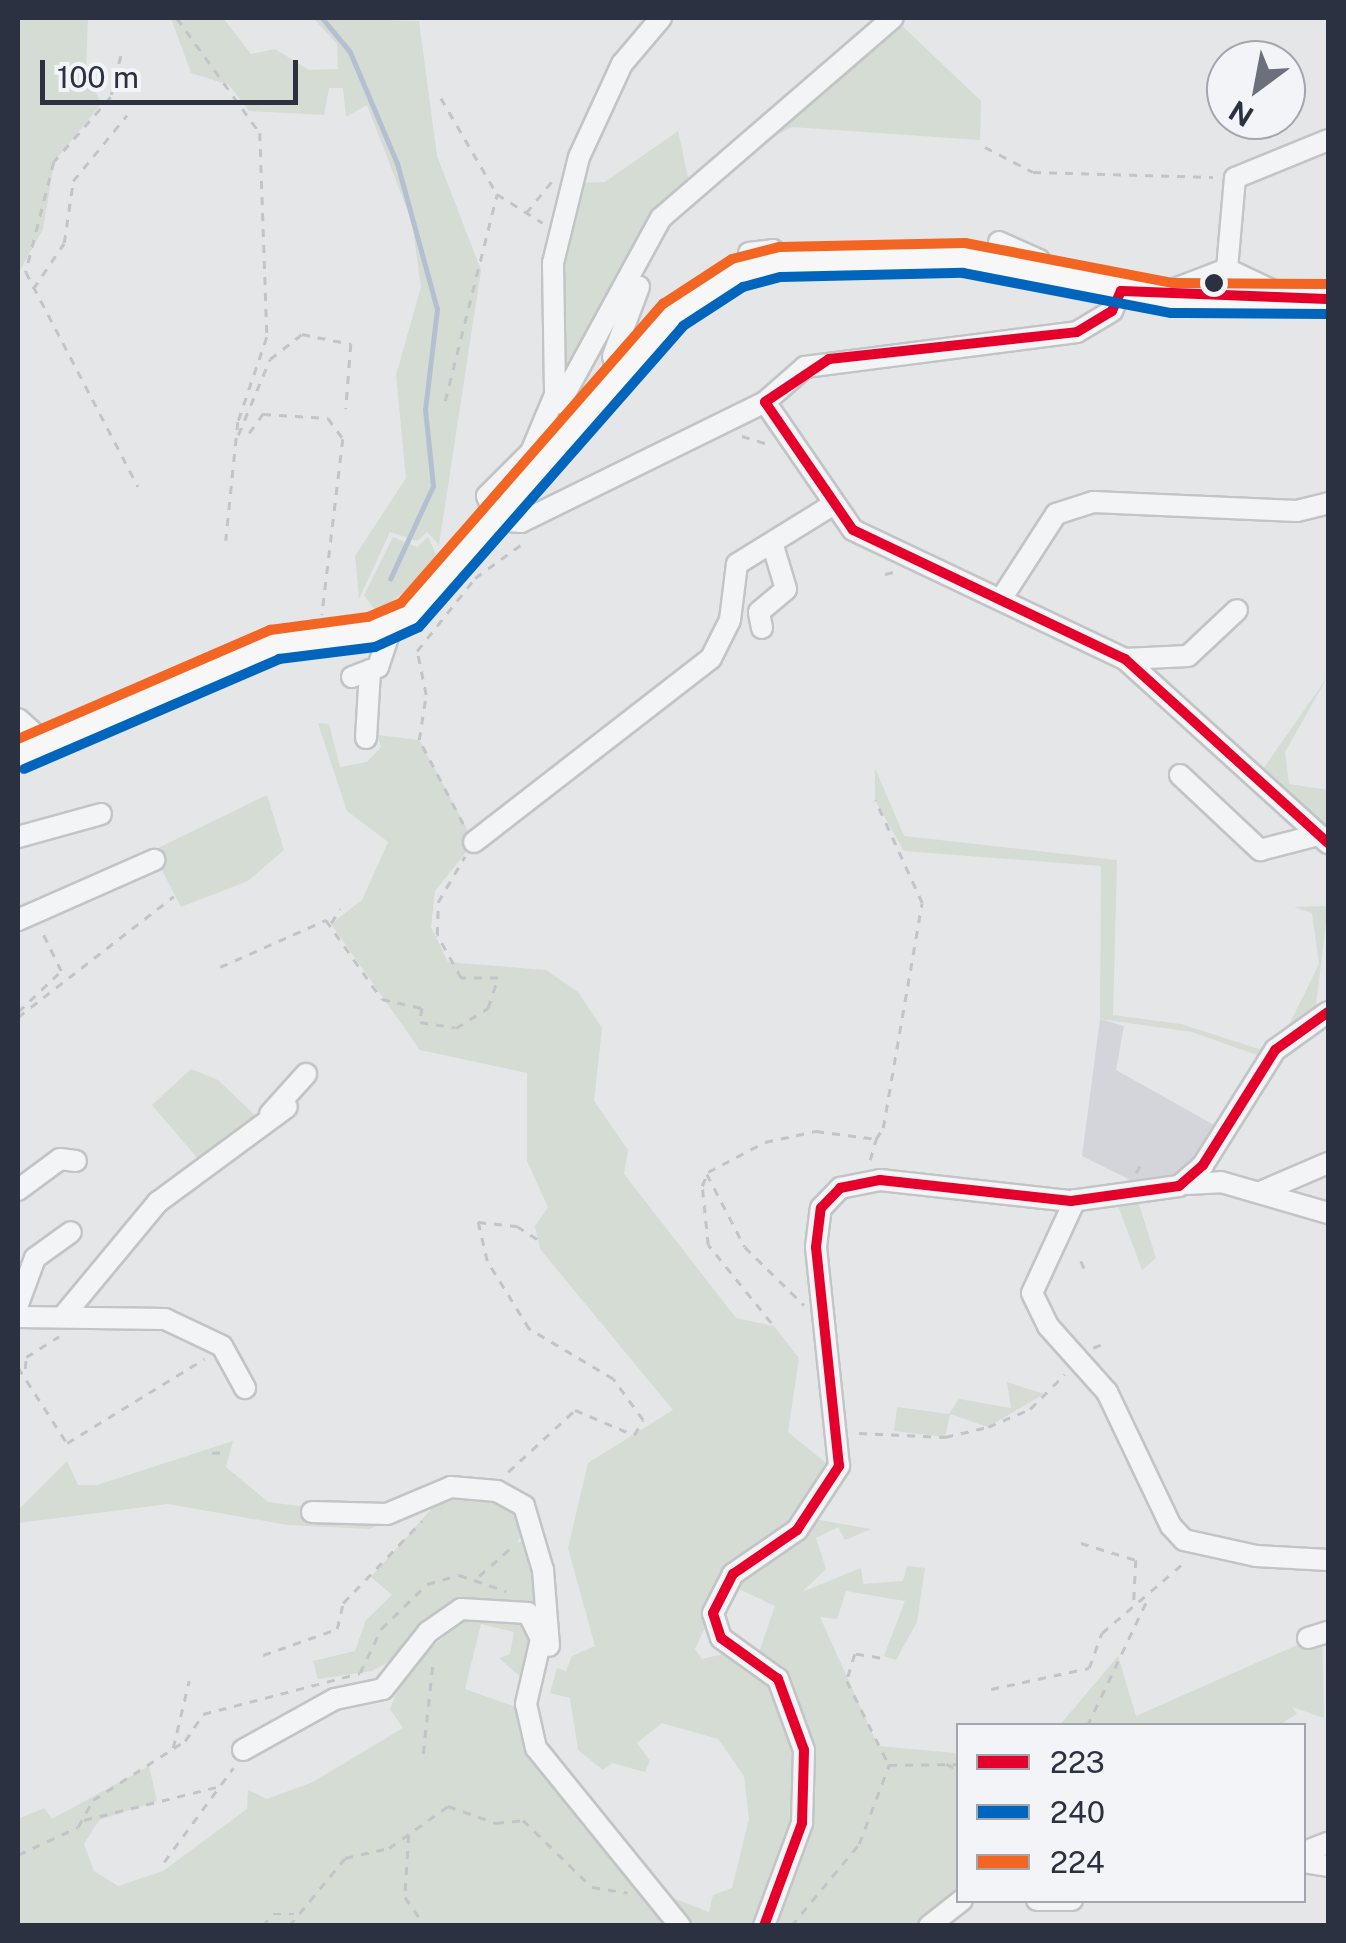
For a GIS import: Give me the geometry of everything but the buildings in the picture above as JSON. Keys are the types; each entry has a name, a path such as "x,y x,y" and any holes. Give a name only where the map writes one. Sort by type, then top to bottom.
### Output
{"main road":[{"path":"18,756 275,644 392,626 427,600 617,376 704,290 780,262 964,258 1156,296 1328,299"}],"street":[{"path":"531,452 558,383 558,230 596,108 660,18"},
{"path":"893,18 739,148 640,244 531,452 487,496 497,520 522,522 765,402 830,359 1077,332 1112,312 1121,291"},
{"path":"1227,269 1235,178 1328,140"},
{"path":"999,242 1039,260 1037,275"},
{"path":"749,254 773,250 780,262"},
{"path":"1156,296 1227,269 1292,300"},
{"path":"617,376 613,356 639,287"},
{"path":"765,402 834,504 870,543 1003,596 1125,659 1324,839"},
{"path":"1003,596 1056,514 1093,502 1296,512 1328,503"},
{"path":"474,842 711,658 730,620 737,564 772,546 834,504"},
{"path":"762,628 759,612 786,589 772,546"},
{"path":"1125,659 1188,656 1237,610"},
{"path":"366,738 361,674 392,626"},
{"path":"18,719 46,744"},
{"path":"1180,775 1260,850 1324,839"},
{"path":"18,837 101,814"},
{"path":"23,923 154,860"},
{"path":"23,923 67,918"},
{"path":"1187,1184 1275,1050 1328,1012"},
{"path":"268,1120 306,1074"},
{"path":"65,1314 158,1202 287,1106"},
{"path":"18,1190 60,1159 76,1161"},
{"path":"1263,1191 1328,1163"},
{"path":"764,1926 802,1823 804,1750 778,1679 720,1638 713,1614 733,1574 797,1530 840,1466 816,1227 840,1188 904,1180 1075,1200 1187,1184 1263,1191 1328,1214"},
{"path":"1075,1200 1032,1293 1107,1392 1172,1526 1198,1543 1328,1560"},
{"path":"18,1304 34,1258 72,1232"},
{"path":"18,1317 65,1314 165,1319 222,1346 245,1388"},
{"path":"312,1512 388,1514 451,1487 497,1491 527,1513 550,1644 527,1692"},
{"path":"248,1747 335,1699 383,1689 428,1632 471,1604 528,1613 541,1640 527,1692 536,1748 668,1906 680,1926"},
{"path":"929,1926 958,1903"}],"path":[{"path":"177,18 249,112 260,133 268,337 237,436 226,540"},
{"path":"121,56 111,97 54,162 43,229 26,256 32,290 138,486"},
{"path":"441,98 496,194 558,230"},
{"path":"32,290 64,244 74,181 127,115"},
{"path":"985,147 1033,172 1235,178"},
{"path":"444,401 496,194"},
{"path":"237,436 270,360 302,334 350,344 346,408"},
{"path":"248,433 263,414 328,418 343,439 321,622 306,623"},
{"path":"733,435 781,450"},
{"path":"220,967 312,921 330,924 382,999 422,1008 420,1022 456,1028 488,1008 498,978 461,978 434,922 445,885 474,842 419,740 426,695 416,651 476,578 536,533"},
{"path":"771,1324 708,1245 699,1207 707,1174 765,1142 816,1131 876,1139 883,1128 922,903 875,800"},
{"path":"18,1014 174,896"},
{"path":"330,924 340,909"},
{"path":"18,1014 62,971 23,923"},
{"path":"707,1174 745,1247 794,1302 822,1294"},
{"path":"497,1491 575,1410 634,1435 643,1420 613,1379 529,1329 487,1261 478,1222 517,1226 542,1242"},
{"path":"1081,1261 1086,1272"},
{"path":"18,1366 25,1371 67,1443 222,1346"},
{"path":"25,1371 26,1358"},
{"path":"859,1433 945,1436 1014,1420 1079,1360"},
{"path":"212,1453 225,1452"},
{"path":"264,1655 336,1629 343,1603 451,1487"},
{"path":"82,1820 94,1800 173,1750 203,1714 360,1673 405,1600 427,1584 478,1578 527,1513"},
{"path":"1081,1543 1136,1560 1134,1603"},
{"path":"1088,1723 1148,1596 1198,1543"},
{"path":"991,1690 1089,1668 1102,1633 1134,1603 1148,1596"},
{"path":"423,1754 433,1658 445,1644"},
{"path":"791,1926 859,1844 889,1765 847,1681 856,1654 880,1658"},
{"path":"173,1750 189,1681"},
{"path":"164,1862 248,1747"},
{"path":"889,1765 940,1762 956,1766"},
{"path":"18,1855 82,1820 219,1786"},
{"path":"290,1926 344,1858 410,1835 448,1806 496,1823 523,1820 592,1887 668,1906"},
{"path":"410,1835 405,1897 425,1926"},
{"path":"262,1926 273,1914 296,1914"}],"shaded area":[{"path":"18,18 88,18 86,70 101,104 54,162 43,229 18,274"},
{"path":"171,18 223,18 251,54 275,49 309,70 338,69 337,44 313,18 419,21 437,156 481,270 439,545 427,532 417,541 390,532 359,599 355,556 406,478 396,375 421,287 412,222 367,105 346,117 343,88 329,88 324,115 249,111 229,85 191,73"},
{"path":"896,20 981,101 980,140 792,127 750,149"},
{"path":"678,131 689,182 555,395 553,263 581,183 605,182"},
{"path":"393,537 417,547 428,537 439,561 378,614 364,595"},
{"path":"1328,676 1285,752 1289,784 1328,790 1328,843 1261,772"},
{"path":"318,723 329,724 340,767 367,762 381,747 377,735 419,740 474,842 435,891 431,927 448,962 546,970 578,992 602,1028 594,1101 628,1150 624,1174 736,1318 774,1326 799,1358 788,1432 837,1472 814,1519 871,1529 845,1540 838,1527 816,1538 826,1569 802,1592 861,1568 863,1584 903,1581 907,1566 925,1568 917,1622 896,1660 884,1656 905,1601 846,1591 837,1619 820,1617 878,1746 955,1753 956,1902 930,1926 18,1926 18,1819 44,1808 52,1819 149,1766 157,1801 99,1820 84,1844 94,1871 118,1886 163,1871 247,1809 248,1790 267,1799 313,1782 403,1728 390,1709 406,1669 469,1616 521,1618 536,1637 524,1680 499,1658 510,1654 514,1632 481,1624 465,1689 516,1707 536,1748 652,1890 709,1912 713,1895 732,1888 749,1819 744,1776 718,1739 662,1723 637,1743 650,1761 645,1772 612,1763 603,1770 578,1750 570,1698 550,1693 557,1668 566,1671 572,1656 595,1646 568,1548 588,1463 673,1410 540,1249 535,1226 548,1207 527,1161 527,1073 420,1050 331,924 362,900 388,842 347,811","holes":["726,1583 775,1606 757,1658 740,1650 702,1659 695,1649"]},
{"path":"875,768 904,836 1117,860 1113,1015 1181,1024 1259,1049 1289,1025 1319,964 1312,913 1294,907 1328,906 1314,1022 1260,1056 1192,1032 1100,1019 1101,866 904,851 875,800"},
{"path":"267,795 284,850 248,881 181,907 152,851"},
{"path":"1100,1019 1124,1026 1116,1070 1223,1130 1203,1165 1156,1193 1082,1156"},
{"path":"191,1069 218,1080 264,1124 205,1167 152,1105"},
{"path":"1138,1201 1156,1258 1142,1270 1117,1203"},
{"path":"1007,1382 1044,1394 988,1427 950,1414 945,1437 894,1431 897,1407 949,1414 959,1399 1011,1408"},
{"path":"233,1441 226,1467 268,1502 396,1519 369,1529 288,1525 168,1504 18,1523 18,1510 67,1461 78,1485 97,1485"},
{"path":"451,1487 497,1491 531,1520 517,1542 536,1541 538,1625 495,1602 372,1671 318,1679 313,1661 355,1651 366,1620 392,1595 371,1577"},
{"path":"1322,1634 1324,1718 1292,1707 1297,1714 1282,1723 1062,1723 1118,1656 1136,1716"}],"waterway":[{"path":"322,18 350,52 397,163 437,309 425,409 433,486 390,579"}],"transit line":[{"name":"224","path":"18,739 270,630 368,617 401,603 663,304 732,259 779,247 965,243 1173,283 1328,284"},
{"name":"240","path":"24,769 279,659 375,647 419,627 683,326 743,287 781,277 963,273 1171,313 1328,314"},
{"name":"223","path":"1121,291 1328,299"},
{"name":"223","path":"765,402 829,359 1077,332 1112,311 1121,291"},
{"name":"223","path":"765,402 853,530 1125,659 1328,843"},
{"name":"223","path":"764,1926 802,1823 804,1750 778,1679 721,1638 713,1613 733,1574 797,1530 839,1466 816,1247 821,1208 840,1188 880,1180 1071,1201 1179,1186 1203,1165 1275,1050 1328,1012"}]}
